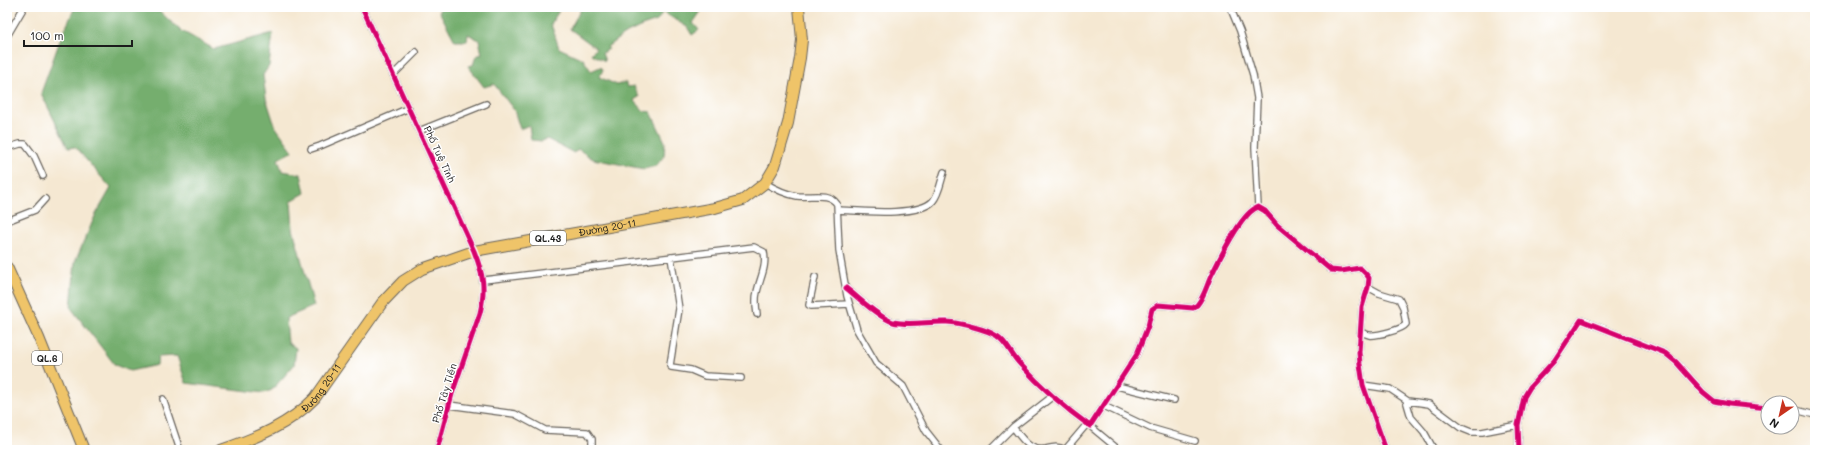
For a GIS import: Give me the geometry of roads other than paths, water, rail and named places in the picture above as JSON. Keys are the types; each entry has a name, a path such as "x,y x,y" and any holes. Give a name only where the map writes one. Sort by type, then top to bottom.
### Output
{"highway":[{"name":"Đường 20-11","path":"222,450 259,437 284,422 315,398 382,303 391,292 413,273 474,251 715,208 743,200 765,183 780,154 790,116 801,48 799,7"},
{"name":"QL.6","path":"7,267 84,450"}],"street":[{"path":"7,36 24,7"},
{"name":"Phố Tuệ Tĩnh","path":"362,7 474,251"},
{"path":"1230,7 1240,31 1253,75 1257,98 1255,147 1258,206"},
{"path":"393,75 416,52"},
{"path":"419,131 486,104"},
{"path":"311,149 409,108"},
{"path":"7,148 25,144 34,156 43,176"},
{"path":"838,210 888,212 922,208 929,205 934,200 944,172"},
{"path":"765,183 775,189 797,196 826,196 834,198 838,210 839,250 849,304 857,330 876,363 903,386 926,431 941,450"},
{"path":"7,221 35,210 46,199"},
{"path":"1258,206 1265,211 1277,226 1331,270 1341,271 1356,268 1363,270 1369,278 1368,287 1363,301 1359,352 1363,385 1386,450"},
{"path":"1013,427 1026,444 1034,449 1044,449 1057,446 1065,450 1104,406 1117,386 1141,347 1152,309 1158,305 1193,308 1197,305 1213,272 1240,224 1250,211 1258,206"},
{"path":"474,251 484,280 754,247 760,248 764,252 766,258 764,272 756,295 757,314"},
{"path":"671,257 679,309 670,364 671,367 691,370 705,376 741,378"},
{"path":"815,277 809,305 849,304"},
{"name":"Phố Tây Tiến","path":"437,450 449,405 483,302 484,280"},
{"path":"1360,332 1368,335 1378,334 1402,328 1406,324 1403,307 1399,299 1379,293 1368,287"},
{"path":"846,288 883,317 892,321 903,324 947,322 960,324 996,335 1004,342 1019,364 1053,396 1119,450"},
{"path":"1519,450 1518,425 1522,402 1527,391 1554,361 1581,320 1665,353 1676,362 1703,392 1714,401 1760,407"},
{"path":"1363,385 1390,389 1406,400 1429,404 1461,428 1471,432 1482,432 1518,425"},
{"path":"1117,386 1174,400"},
{"path":"990,450 1013,427 1053,396"},
{"path":"164,399 180,450"},
{"path":"1406,400 1411,417 1424,432 1434,450"},
{"path":"449,405 515,414 545,430 587,432 592,439 592,450"},
{"path":"1104,406 1150,428 1195,441"},
{"path":"1800,411 1815,415"}]}
